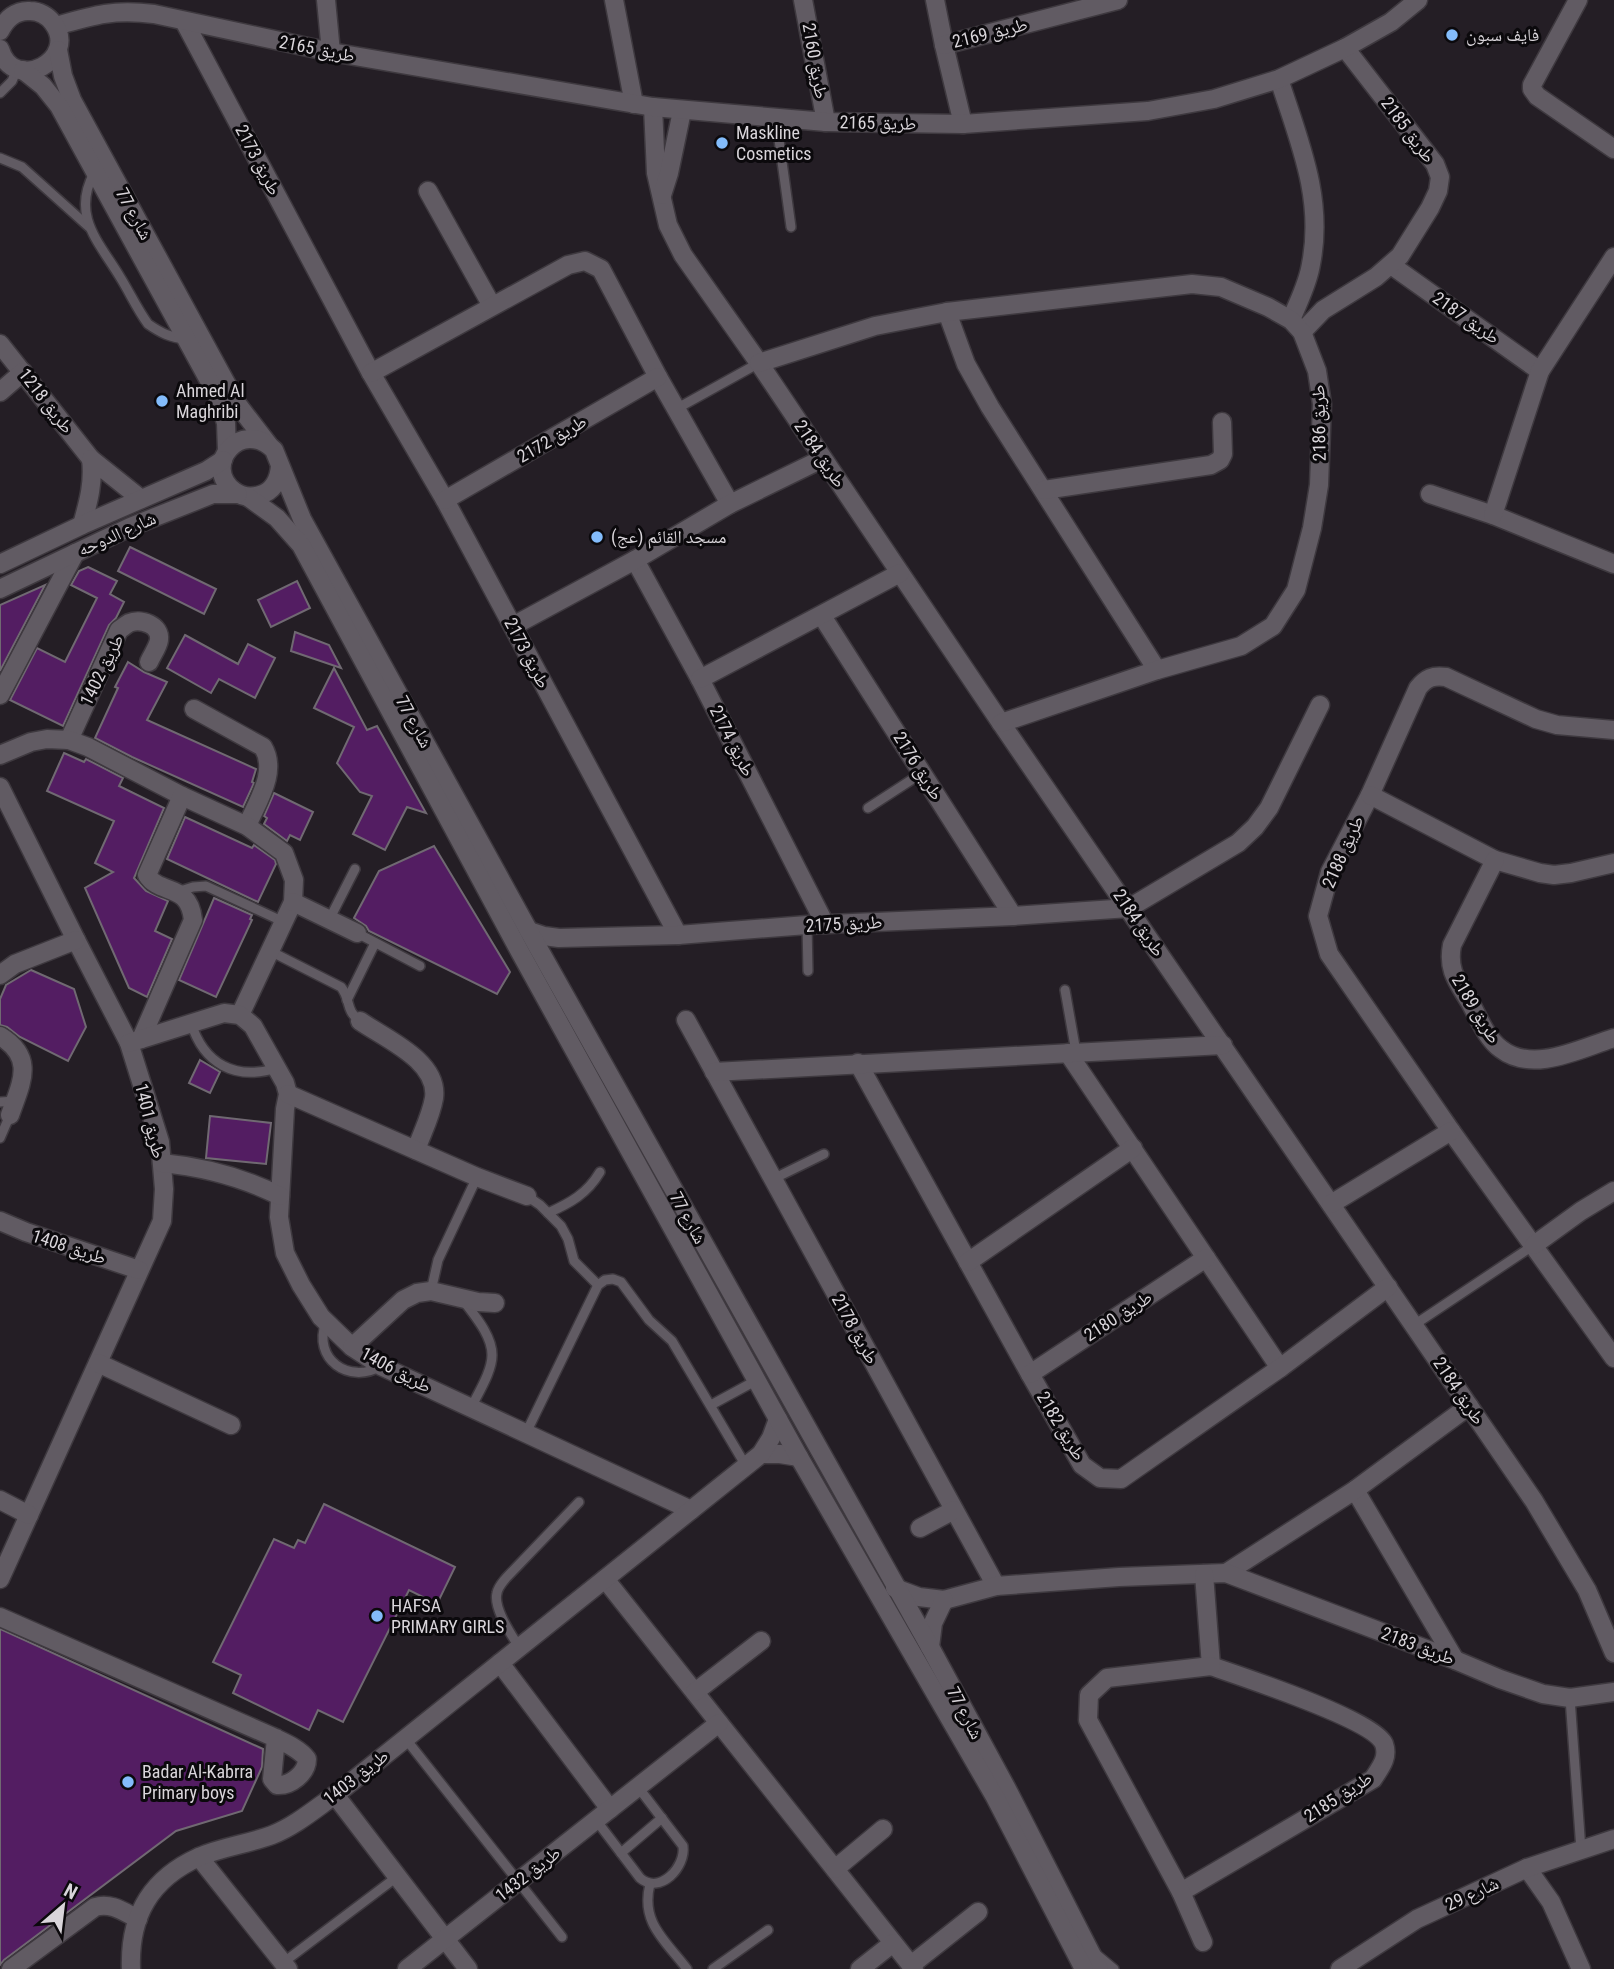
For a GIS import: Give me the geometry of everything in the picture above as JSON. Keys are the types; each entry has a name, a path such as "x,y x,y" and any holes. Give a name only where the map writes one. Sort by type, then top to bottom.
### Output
{"street":[{"path":"326,0 331,52"},
{"path":"614,0 634,104"},
{"name":"طريق 2160","path":"803,0 826,122"},
{"path":"935,0 963,124"},
{"name":"طريق 2169","path":"944,45 1118,0"},
{"name":"طريق 2165","path":"56,26 108,12 152,7 184,21 331,52 653,107 826,122 963,124 1147,111 1214,99 1279,79 1345,48 1391,22 1418,0"},
{"path":"1578,0 1532,89 1537,96 1614,149"},
{"path":"2,19 24,5 48,17 56,26"},
{"name":"طريق 2173","path":"184,21 371,373 445,500 678,935"},
{"name":"شارع 77","path":"56,26 63,76 72,100 238,405 268,444"},
{"name":"شارع 77","path":"0,48 7,62 43,86 59,106 223,410 226,423 225,455"},
{"name":"طريق 2185","path":"1296,326 1391,265 1407,247 1438,191 1440,177 1435,164 1345,48"},
{"path":"20,69 34,71 44,67 58,50"},
{"path":"759,363 875,326 947,312 1192,284 1221,287 1268,307 1296,326 1311,267 1315,218 1311,178 1279,79"},
{"name":"طريق 2184","path":"653,107 655,161 668,225 683,255 1534,1501 1587,1590 1614,1653"},
{"path":"662,195 670,173 682,111"},
{"path":"428,191 492,306"},
{"path":"1493,516 1540,371 1614,257"},
{"path":"371,373 568,265 585,261 601,269 730,504"},
{"name":"طريق 2187","path":"1391,265 1540,371"},
{"path":"947,312 976,384 1157,670"},
{"name":"طريق 2186","path":"1001,723 1157,670 1241,646 1273,625 1296,590 1319,485 1322,404 1317,371 1296,326"},
{"name":"طريق 1218","path":"0,344 90,459 141,499"},
{"path":"0,392 23,372"},
{"name":"طريق 2172","path":"445,500 658,377"},
{"path":"1044,490 1211,465 1220,460 1223,454 1222,422"},
{"path":"251,438 268,444 274,450 280,466 280,474 271,489 264,494 243,495 230,488 222,470 225,455 233,444 251,438"},
{"name":"شارع الدوحه","path":"0,564 206,471 225,455"},
{"path":"82,525 92,486 90,459"},
{"path":"513,626 635,560 730,504 822,459"},
{"name":"شارع 77","path":"280,466 302,519 546,962 930,1647 1007,1789 1099,1969"},
{"name":"شارع الدوحه","path":"0,589 130,527 214,494 243,495"},
{"path":"1430,494 1614,564"},
{"name":"شارع 77","path":"243,495 277,518 301,545 527,964 799,1457 995,1797 1084,1969"},
{"path":"0,695 75,553"},
{"name":"طريق 2174","path":"635,560 700,679 825,924"},
{"path":"700,679 900,572"},
{"name":"طريق 2176","path":"822,616 1013,916"},
{"name":"طريق 1402","path":"69,740 120,630 128,623 139,621 151,624 157,631 159,639 149,662"},
{"name":"طريق 2188","path":"1613,1355 1451,1131 1329,954 1318,916 1330,872 1370,795 1418,688 1430,677 1446,677 1536,719 1558,725 1614,730"},
{"path":"1129,908 1238,843 1255,827 1269,808 1320,705"},
{"path":"194,709 263,747 268,755 269,774 247,826"},
{"path":"0,755 47,739 69,740 247,826 284,853 294,880 293,902 240,1015 223,1013 135,1041"},
{"name":"طريق 1401","path":"0,787 76,940 135,1041 160,1142 164,1189 162,1221 0,1579"},
{"path":"1370,795 1495,860 1540,873 1572,873 1614,863"},
{"path":"135,1041 193,920 187,902 177,892 152,882 147,875 182,796"},
{"name":"طريق 2189","path":"1495,860 1452,945 1449,959 1453,974 1490,1038 1500,1049 1514,1056 1533,1060 1551,1058 1614,1038"},
{"path":"293,902 357,933"},
{"name":"طريق 2175","path":"529,931 559,938 678,935 807,925 1129,908"},
{"path":"546,962 559,938"},
{"path":"0,975 16,964 76,940"},
{"name":"طريق 1406","path":"240,1015 253,1026 277,1068 288,1094 279,1217 285,1253 301,1285 326,1322 352,1347 381,1366 691,1510"},
{"name":"طريق 2178","path":"686,1020 996,1586"},
{"path":"360,1021 419,1060 428,1070 434,1095 416,1150"},
{"path":"0,1035 15,1047 23,1064 22,1082 9,1106"},
{"path":"714,1072 1223,1045"},
{"path":"1072,1053 1280,1368"},
{"name":"طريق 2182","path":"858,1063 1082,1465 1100,1478 1121,1479 1280,1368 1388,1287"},
{"path":"288,1094 477,1177 527,1196"},
{"path":"1331,1204 1451,1131"},
{"path":"968,1262 1133,1148"},
{"path":"162,1163 222,1173 280,1196"},
{"path":"1534,1245 1614,1191"},
{"name":"طريق 1408","path":"0,1221 139,1270"},
{"name":"طريق 2180","path":"1030,1374 1206,1258"},
{"path":"352,1347 403,1300 416,1293 431,1291 495,1303"},
{"path":"98,1363 231,1425"},
{"path":"1226,1573 1355,1490 1469,1406"},
{"name":"طريق 1403","path":"131,1969 130,1949 138,1919 146,1900 162,1880 199,1857 282,1831 335,1795 761,1454 778,1419"},
{"path":"761,1454 799,1457"},
{"path":"1355,1490 1455,1660"},
{"path":"0,1500 29,1515"},
{"path":"920,1528 954,1510"},
{"name":"طريق 2183","path":"895,1588 919,1597 944,1600 996,1586 1226,1573 1543,1694 1570,1698 1614,1692"},
{"path":"1204,1574 1211,1666"},
{"path":"605,1579 912,1967 978,1912"},
{"path":"930,1647 933,1623 944,1600"},
{"path":"0,1616 276,1738"},
{"path":"695,1692 761,1641"},
{"path":"500,1663 603,1814"},
{"name":"طريق 2185","path":"1181,1892 1373,1779 1385,1761 1384,1744 1373,1731 1344,1717 1211,1666 1107,1678 1089,1695 1088,1720 1181,1892 1203,1942"},
{"name":"طريق 1432","path":"407,1969 719,1723"},
{"path":"335,1795 468,1969"},
{"path":"835,1869 883,1829"},
{"name":"شارع 29","path":"1340,1969 1417,1919 1527,1868 1614,1839"},
{"path":"199,1857 286,1965"},
{"path":"1527,1868 1551,1902 1581,1969"},
{"path":"11,1969 95,1907 115,1907 138,1919"},
{"path":"860,1969 893,1943"}],"lane":[{"path":"0,93 20,69"},
{"path":"776,118 791,227"},
{"path":"0,159 22,167 90,228"},
{"path":"95,172 86,194 86,217 95,239 148,324 172,338 186,340"},
{"path":"676,409 759,363"},
{"path":"868,808 922,773"},
{"path":"329,920 355,869"},
{"path":"177,892 206,886 284,922"},
{"path":"807,925 808,971"},
{"path":"357,933 419,966"},
{"path":"347,1000 376,943"},
{"path":"271,951 341,987 347,995 351,1013 360,1021"},
{"path":"1065,990 1072,1053"},
{"path":"191,1023 202,1048 223,1066 250,1073 277,1068"},
{"path":"0,1139 9,1106"},
{"path":"773,1179 824,1154"},
{"path":"548,1213 577,1199 594,1183 600,1172"},
{"path":"431,1291 442,1252 477,1177"},
{"path":"527,1196 548,1213 565,1233 578,1266 598,1285"},
{"path":"1414,1325 1534,1245"},
{"path":"526,1433 598,1285 613,1279 621,1282 649,1320 678,1349 746,1466"},
{"path":"462,1298 482,1328 492,1355 488,1371 471,1408"},
{"path":"326,1322 322,1340 324,1349 335,1364 344,1370 363,1373 381,1366"},
{"path":"711,1405 757,1380"},
{"path":"519,1647 499,1610 497,1591 506,1578 579,1502"},
{"path":"1570,1698 1581,1850"},
{"path":"405,1738 562,1937"},
{"path":"603,1814 621,1853 640,1878 654,1885 664,1881 678,1867 683,1857 683,1846 638,1787"},
{"path":"621,1853 663,1818"},
{"path":"286,1965 398,1876"},
{"path":"650,1884 647,1903 651,1921 661,1938 687,1969"},
{"path":"713,1969 768,1930"},
{"path":"1089,1949 1114,1969"}],"building":[{"path":"130,547 216,589 204,614 118,571"},
{"path":"88,567 117,581 110,594 124,602 109,625 63,726 10,700 37,648 65,662 97,598 71,585 79,571"},
{"path":"297,581 310,608 271,627 258,600"},
{"path":"45,585 0,671 0,605"},
{"path":"295,632 329,645 341,668 291,651"},
{"path":"185,635 238,664 248,644 275,658 255,698 219,679 211,693 167,668"},
{"path":"128,662 167,682 147,720 256,769 252,782 254,783 243,807 95,738"},
{"path":"334,668 367,730 377,726 426,813 407,807 385,850 353,834 372,796 360,792 337,763 354,727 314,708"},
{"path":"64,753 84,762 86,759 123,778 119,786 164,808 134,878 146,891 168,901 155,931 172,939 147,997 129,988 85,888 113,872 95,863 114,821 47,791"},
{"path":"274,793 313,812 300,840 290,835 287,841 264,824 267,818 264,816"},
{"path":"185,817 252,848 254,845 275,860 276,864 258,902 167,859"},
{"path":"434,846 510,972 497,994 369,931 354,918 379,871"},
{"path":"214,898 252,915 216,997 179,980"},
{"path":"31,970 74,989 86,1027 68,1061 0,1025 0,999 6,985"},
{"path":"200,1060 220,1072 210,1093 189,1083"},
{"path":"210,1116 271,1123 266,1164 206,1158"},
{"name":"HAFSA PRIMARY GIRLS","path":"324,1504 455,1567 437,1604 409,1590 343,1722 318,1710 309,1730 233,1693 241,1675 213,1662 274,1539 294,1548 298,1540 305,1543"},
{"name":"Badar Al-Kabrra Primary boys","path":"0,1629 263,1749 262,1767 242,1811 176,1831 0,1965"}],"place":[{"name":"فايف سبون","path":"1452,35"},
{"name":"Maskline Cosmetics","path":"722,143"},
{"name":"Ahmed Al Maghribi","path":"162,401"},
{"name":"مسجد القائم (عج)","path":"597,537"},
{"name":"HAFSA PRIMARY GIRLS","path":"377,1616"},
{"name":"Badar Al-Kabrra Primary boys","path":"128,1782"}]}
